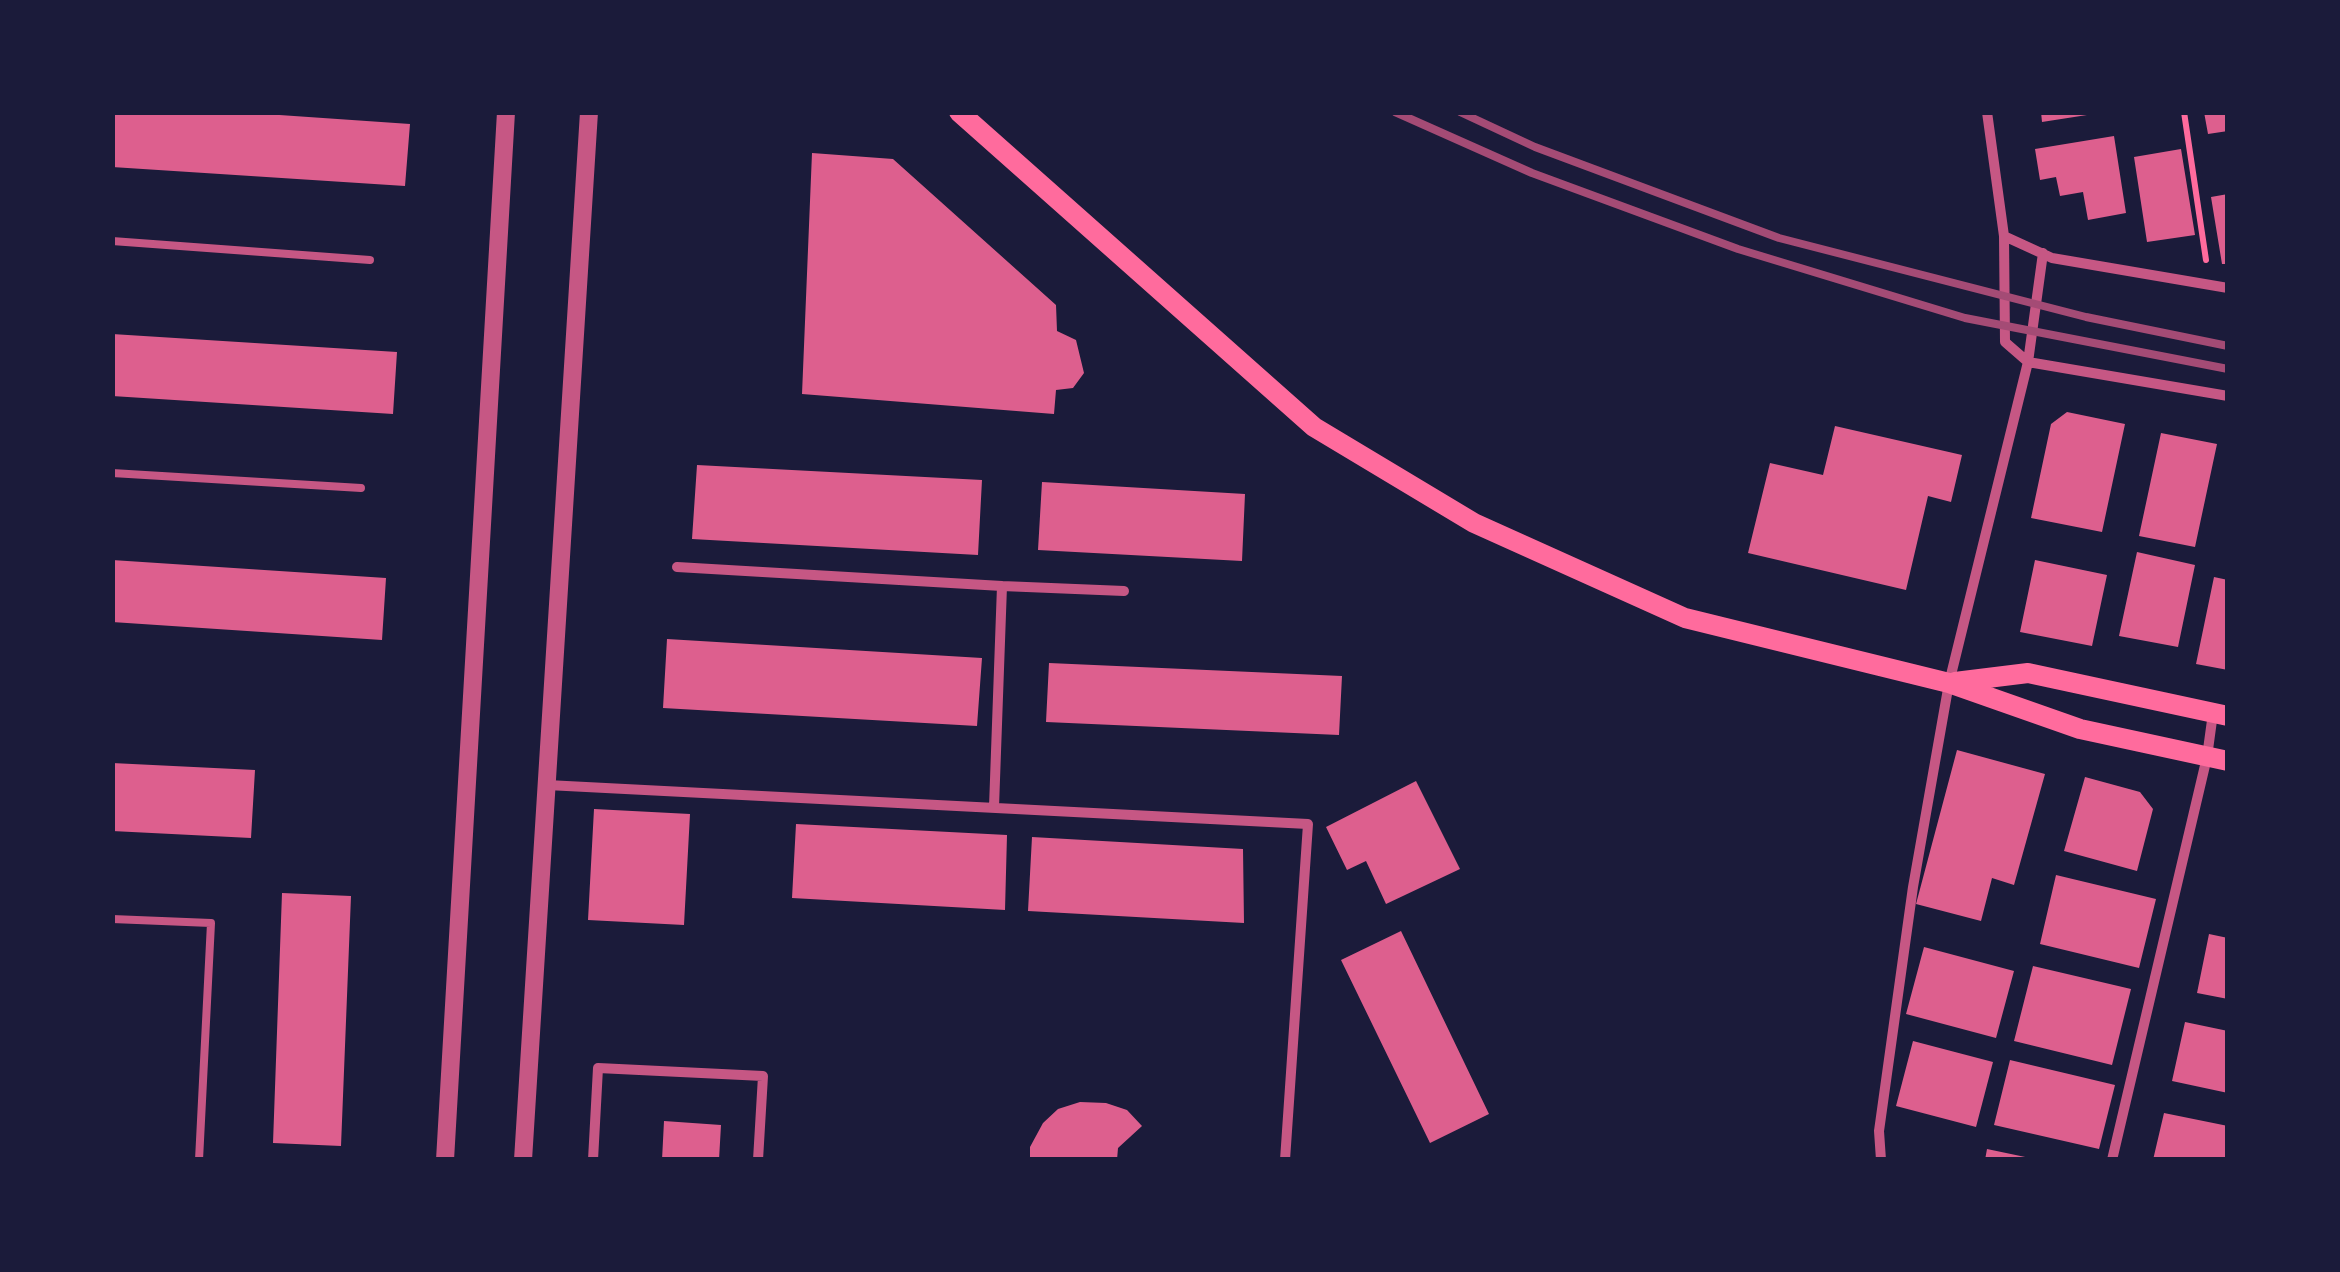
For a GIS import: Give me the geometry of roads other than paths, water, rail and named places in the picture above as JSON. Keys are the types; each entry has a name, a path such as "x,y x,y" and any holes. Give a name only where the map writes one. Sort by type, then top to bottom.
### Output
{"main road":[{"path":"959,112 1314,427 1474,523 1685,618 1949,683 2080,729 2217,759"},
{"path":"1949,683 2028,673 2220,715"}],"street":[{"path":"445,1160 506,112"},
{"path":"523,1160 588,112"},
{"path":"1987,112 2004,236 2005,342 2028,362 2228,396"},
{"path":"2004,236 2047,256 2228,288"},
{"path":"1881,1160 1878,1131 1912,887 1949,683 2028,362 2047,256"},
{"path":"676,567 1124,591"},
{"path":"994,807 1002,586"},
{"path":"2112,1160 2217,759 2220,715"},
{"path":"548,785 1308,824 1284,1160"},
{"path":"593,1160 598,1068 763,1076 758,1160"}],"lane":[{"path":"112,242 370,260"},
{"path":"112,473 361,488"},
{"path":"112,919 211,923 199,1160"}],"railway":[{"path":"1395,112 1532,173 1738,249 1965,318 2228,369"},
{"path":"1460,112 1535,147 1779,238 2086,317 2228,346"}]}
